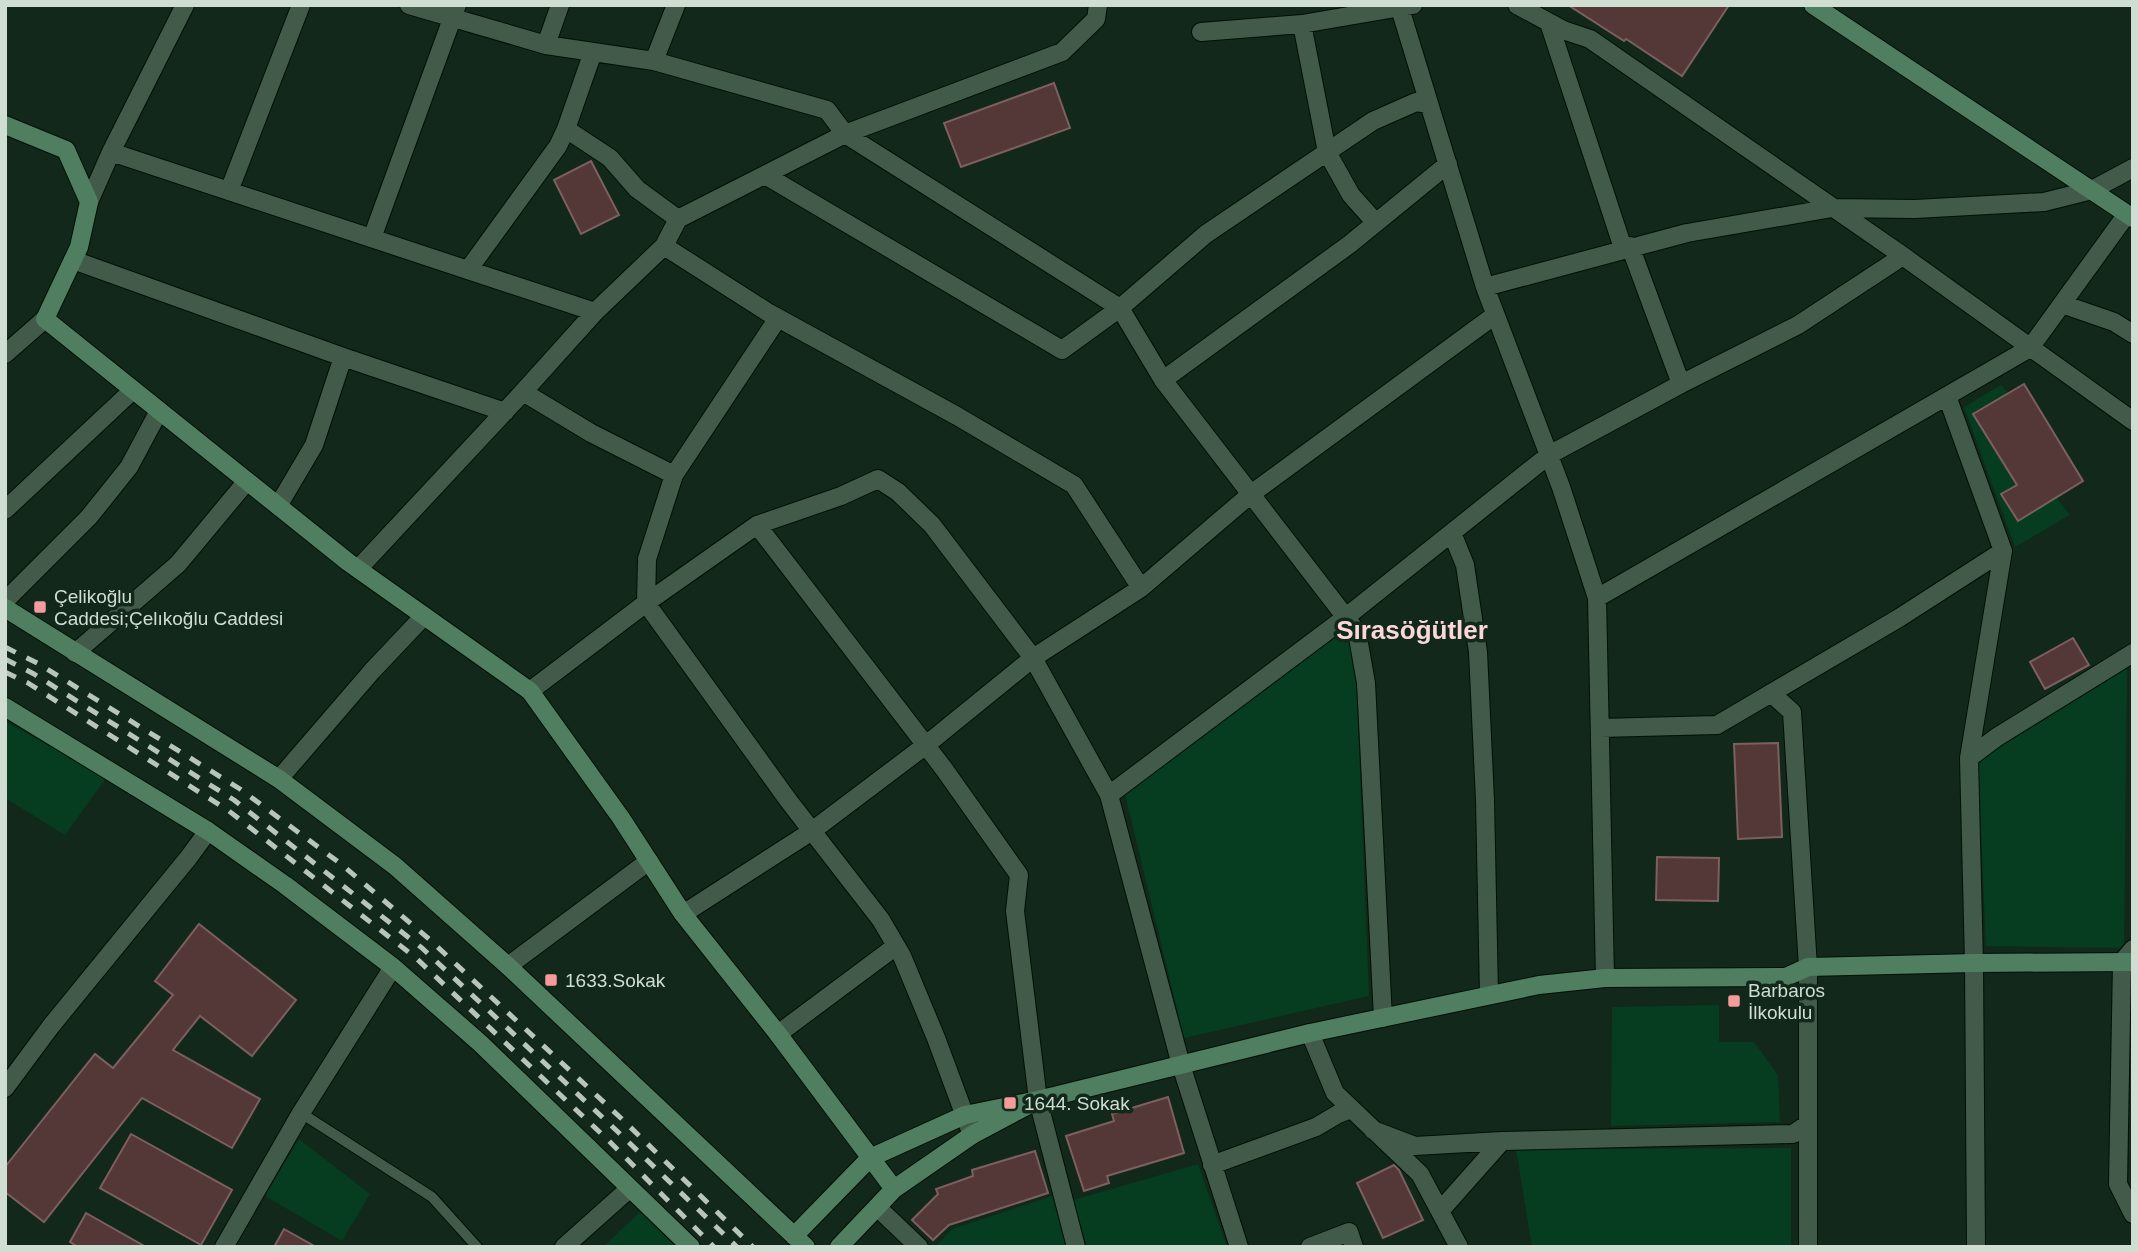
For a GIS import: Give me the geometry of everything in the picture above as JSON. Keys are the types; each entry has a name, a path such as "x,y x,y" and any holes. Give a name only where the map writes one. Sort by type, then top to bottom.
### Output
{"street":[{"path":"5,354 45,319 79,247 89,202 111,152 185,5"},
{"path":"229,191 302,5"},
{"path":"410,5 455,12 546,45 654,61 827,110 845,134 1120,308 1163,380 1357,632 1366,683 1383,1018"},
{"path":"546,45 560,5"},
{"path":"654,61 676,5"},
{"path":"358,569 595,312 664,246 678,219 845,134 1062,52 1096,19 1098,6 1091,5"},
{"path":"1517,5 1563,30 1590,39 1903,256 2133,421"},
{"path":"1597,598 2030,348 2130,216 1812,5"},
{"path":"1201,32 1302,24 1404,6 1429,104 1485,287 1549,455 1597,598 1605,978"},
{"path":"372,238 455,12"},
{"path":"1549,23 1627,247 1681,384"},
{"path":"1302,24 1327,152 1351,195 1376,223"},
{"path":"468,270 558,146 593,52"},
{"path":"765,175 1062,350 1120,308 1206,234 1373,121 1416,102 1429,104"},
{"path":"5,125 66,150 89,202"},
{"path":"566,129 610,158 637,189 678,219"},
{"path":"111,152 595,312"},
{"path":"1163,380 1376,223 1448,164"},
{"path":"1485,287 1687,233 1832,208 1915,209 2044,202 2092,190 2133,168"},
{"path":"664,246 778,318 957,415 1074,485 1141,588"},
{"path":"1109,795 1346,617 1549,455 1798,325 1903,256"},
{"path":"73,260 505,412"},
{"path":"2062,304 2114,321 2133,334"},
{"path":"682,914 812,831 926,745 1033,658 1141,588 1251,494 1495,315"},
{"path":"778,318 674,475 647,559 646,603 812,831 881,920 896,946 936,1038 972,1135"},
{"path":"45,319 358,569 530,691 621,818 682,914 778,1034 894,1189"},
{"path":"278,506 314,444 343,357"},
{"path":"5,510 133,390"},
{"path":"523,393 591,433 674,475"},
{"path":"1947,396 2003,551 1969,758 1976,1247"},
{"path":"5,601 97,507 129,467 159,411"},
{"path":"530,691 646,603 757,525 841,496 878,479 898,492 932,525 1033,658 1109,795 1181,1065 1239,1247"},
{"path":"75,653 178,564 247,481"},
{"path":"757,525 926,745 1019,875 1015,911 1038,1100 1076,1247"},
{"path":"1452,533 1465,565 1478,652 1485,800 1489,995"},
{"path":"1600,728 1717,724 1899,618 2003,551"},
{"path":"5,608 279,779 394,866 508,966 800,1241 870,1158 965,1115 1038,1100 1310,1033 1539,985 1605,978 1786,977 1808,967 2129,958 2118,1184 2133,1214"},
{"path":"279,779 372,671 424,616"},
{"path":"1969,758 1997,737 2133,653"},
{"path":"1771,693 1792,712 1808,967 1808,1247"},
{"path":"5,707 208,831 393,967 480,1043 691,1247"},
{"path":"5,1088 51,1026 190,857 208,831"},
{"path":"508,966 649,862"},
{"path":"778,1034 896,946"},
{"path":"224,1247 300,1113 393,967"},
{"path":"1310,1033 1335,1093 1420,1174 1459,1247"},
{"path":"839,1247 894,1189 972,1135 1038,1100"},
{"path":"1212,1165 1316,1127 1351,1109"},
{"path":"1373,1130 1415,1146 1502,1141 1793,1134 1808,1124"},
{"path":"1440,1211 1502,1141"},
{"path":"564,1247 628,1189"},
{"path":"877,1207 919,1247"},
{"path":"1310,1247 1349,1231 1354,1247"}],"lane":[{"path":"300,1113 432,1197 477,1247"}],"green space":[{"path":"2001,385 2008,393 1974,414 2017,485 2002,494 2018,521 2057,498 2070,515 2015,547 1964,407"},
{"path":"1335,632 1348,639 1356,672 1369,996 1184,1038 1124,790"},
{"path":"2127,668 2124,948 1986,946 1978,761"},
{"path":"5,721 106,778 65,835 5,798"},
{"path":"1719,1005 1719,1042 1754,1042 1778,1075 1780,1122 1611,1126 1612,1007"},
{"path":"299,1139 370,1194 342,1241 265,1196"},
{"path":"1791,1148 1791,1247 1532,1247 1516,1149"},
{"path":"1198,1164 1227,1247 1087,1247 1073,1200"},
{"path":"1052,1196 1069,1247 935,1247 952,1229"},
{"path":"640,1212 676,1247 603,1247"}],"building":[{"path":"1568,5 1729,5 1682,76"},
{"path":"1054,83 1070,128 961,167 944,123"},
{"path":"591,161 619,215 581,234 554,180"},
{"path":"2024,384 2083,481 2018,521 2001,494 2017,485 1973,414"},
{"path":"2073,638 2089,665 2045,689 2030,662"},
{"path":"1778,743 1782,837 1738,839 1734,744"},
{"path":"1657,857 1719,858 1718,901 1656,900"},
{"path":"199,924 296,1000 252,1056 200,1016 173,1050 260,1099 232,1148 142,1098 44,1222 5,1192 5,1167 95,1054 113,1068 173,995 155,981"},
{"path":"1168,1097 1184,1153 1107,1176 1109,1183 1084,1191 1066,1136 1114,1121 1112,1114"},
{"path":"131,1134 232,1190 201,1245 100,1188"},
{"path":"1035,1151 1048,1193 949,1225 933,1240 912,1220 938,1194 936,1189 973,1176 972,1170"},
{"path":"1394,1165 1423,1220 1383,1238 1357,1183"},
{"path":"86,1213 146,1247 78,1247 70,1242"},
{"path":"284,1229 316,1247 274,1247"}],"railway":[{"path":"5,647 39,664 240,789 341,864 429,939 624,1121 753,1247"},
{"path":"5,659 34,674 234,800 422,948 737,1247"},
{"path":"5,672 28,683 229,811 416,958 609,1141 714,1247"}],"place":[{"name":"Çelikoğlu Caddesi;Çelıkoğlu Caddesi","path":"40,607"},
{"name":"1633.Sokak","path":"551,980"},
{"name":"Barbaros İlkokulu","path":"1734,1001"},
{"name":"1644. Sokak","path":"1010,1103"}],"district":[{"name":"Sırasöğütler","path":"1412,630"}]}
